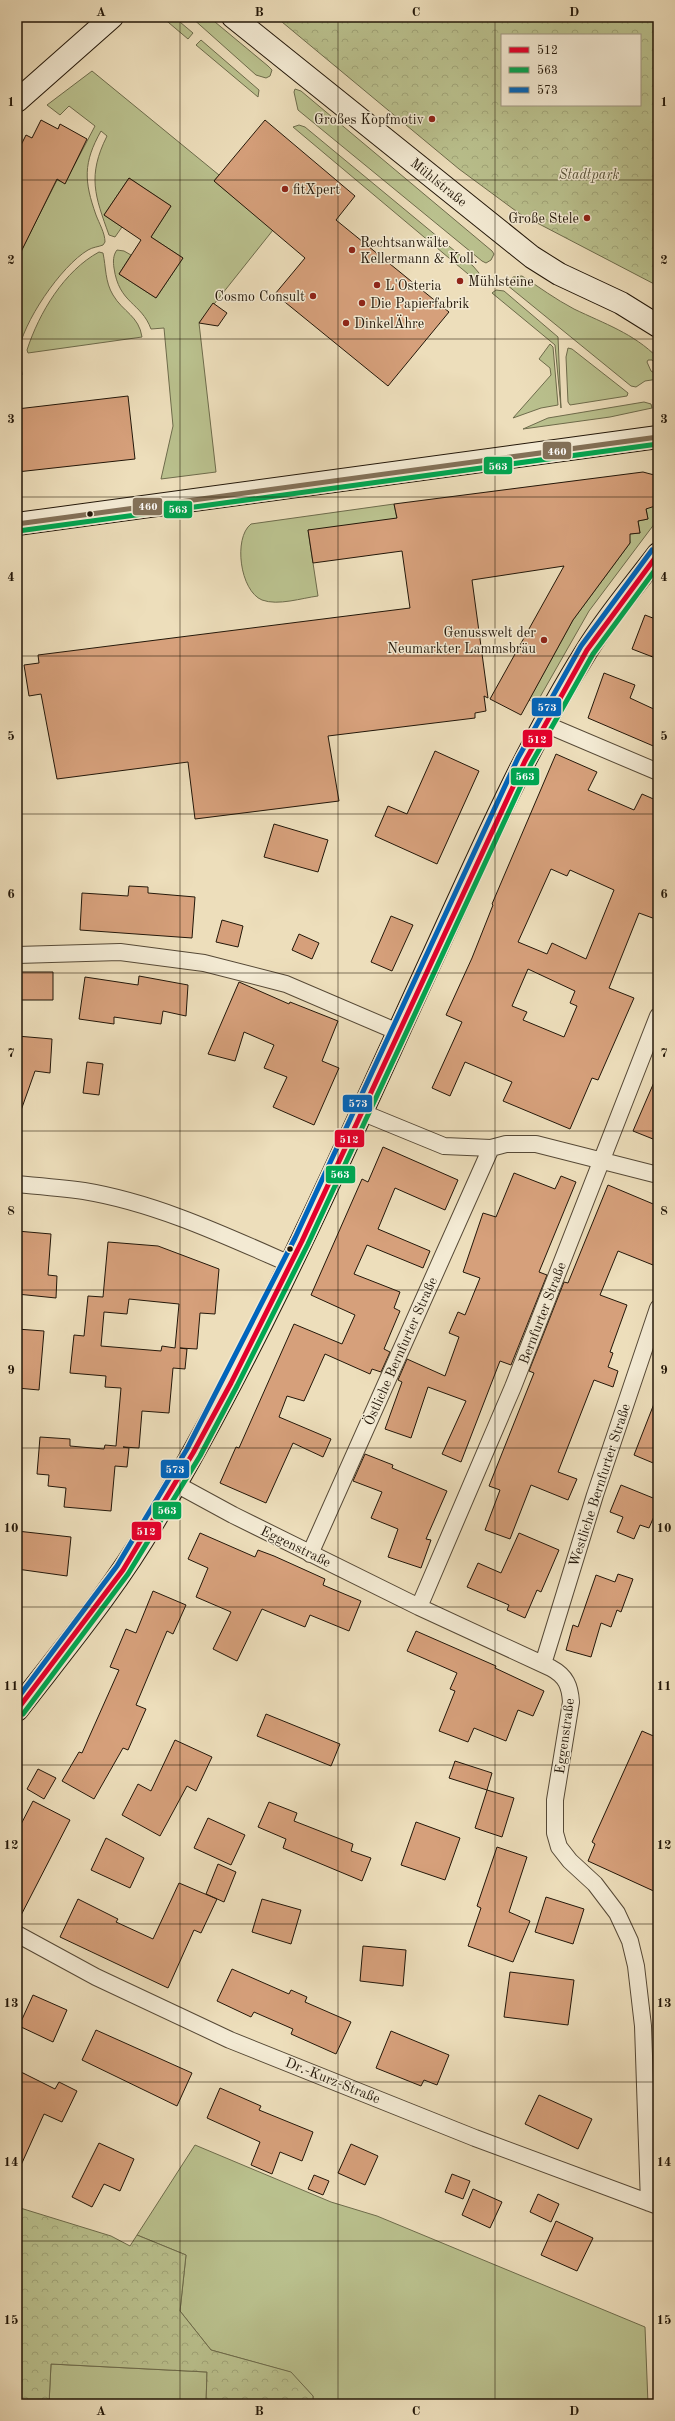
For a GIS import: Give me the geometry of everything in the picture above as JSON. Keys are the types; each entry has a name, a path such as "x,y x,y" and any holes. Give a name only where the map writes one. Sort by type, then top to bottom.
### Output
{"main road":[{"path":"17,101 112,17"},
{"name":"Mühlstraße","path":"233,17 532,257 558,274 621,303 658,326"},
{"path":"17,524 658,437"},
{"path":"17,1710 126,1565 176,1484 227,1389 290,1264 485,843 545,724 587,650 655,560"}],"street":[{"path":"545,724 658,772"},
{"path":"17,955 120,952 204,963 286,984 398,1032"},
{"name":"Bernfurter Straße","path":"419,1607 513,1387 658,1016"},
{"path":"361,1112 444,1146 490,1148 506,1144 536,1144 658,1175"},
{"name":"Östliche Bernfurter Straße","path":"310,1554 490,1148"},
{"path":"17,1184 85,1192 124,1201 199,1225 290,1264"},
{"name":"Westliche Bernfurter Straße","path":"543,1664 595,1495 658,1308"},
{"name":"Eggenstraße","path":"176,1484 310,1554 562,1674 570,1690 570,1696 555,1800 555,1833 559,1846 570,1861 595,1884 617,1913 630,1941 636,1966 646,2071 654,2205"},
{"name":"Dr.-Kurz-Straße","path":"17,1934 96,1977 230,2040 475,2138 654,2205"}],"green space":[{"path":"162,17 174,17 193,33 188,39"},
{"path":"191,17 209,17 268,66 272,70 270,76 266,78 256,75"},
{"name":"Stadtpark","path":"276,17 658,17 658,286 520,214 459,169"},
{"path":"201,40 259,90 258,97 196,45"},
{"path":"92,71 219,175 214,181 273,230 199,323 216,472 161,479 173,426 164,328 151,329 142,313 125,296 120,289 113,263 117,250 124,251 131,255 119,274 156,298 183,258 151,237 171,206 129,178 104,215 122,227 115,237 109,235 100,209 95,186 97,163 107,136 101,131 91,153 87,172 89,192 105,242 103,245 90,249 77,258 44,296 21,341 18,357 22,375 17,379 17,259 57,180 65,183 95,126 69,106 60,115 47,105"},
{"path":"295,89 301,91 492,251 494,254 491,260 486,263 482,261 298,110 294,92"},
{"path":"299,125 305,127 473,266 479,273 478,277 474,279 293,127"},
{"path":"99,252 103,253 110,290 117,301 138,324 142,337 28,353 27,350 38,322 54,294 75,270 86,260"},
{"path":"522,276 574,309 629,335 639,342 658,358 658,366 652,360 648,360 647,362 651,371 656,374 658,372 658,379 645,381 636,387 631,386 507,285 513,277"},
{"path":"496,290 504,291 558,337 561,408 555,345 492,293"},
{"path":"550,344 553,347 558,405 541,408 513,418 551,375 550,368 539,359"},
{"path":"568,348 572,349 628,393 627,396 570,405 568,402 566,357"},
{"path":"644,402 651,404 652,408 610,417 523,429 548,418"},
{"path":"394,504 398,524 308,530 318,596 283,602 268,602 254,595 248,586 244,576 241,552 245,531 251,524"},
{"path":"658,504 658,519 589,611 536,704 529,700 573,620 630,543 629,534 640,533 638,521 648,519 646,508"},
{"path":"195,2145 331,2202 377,2216 645,2327 648,2404 313,2404 313,2396 290,2372 211,2350 180,2311 186,2255 137,2235"},
{"path":"17,2207 111,2236 130,2246 137,2235 186,2255 180,2311 211,2350 291,2372 313,2396 313,2404 206,2404 207,2372 51,2364 49,2404 17,2404"},
{"path":"51,2364 207,2372 206,2404 49,2404"}],"building":[{"path":"41,120 58,129 60,124 87,139 65,184 57,179 17,260 17,153 26,135 32,138"},
{"path":"265,120 355,196 336,220 449,312 388,386 275,294 305,258 214,181"},
{"path":"129,178 171,206 151,237 183,258 156,298 119,274 141,240 104,215"},
{"path":"213,303 227,313 218,326 199,323"},
{"path":"128,396 135,459 17,472 17,409"},
{"path":"643,472 658,476 658,505 646,509 648,519 638,521 640,533 630,534 630,543 573,620 521,715 490,699 564,566 472,580 488,698 484,696 486,711 475,713 475,718 328,736 339,801 195,819 188,762 57,779 41,694 29,696 24,665 39,663 38,655 410,608 402,551 313,563 308,530 397,518 394,504"},
{"path":"645,615 658,620 658,659 632,649"},
{"path":"604,673 635,685 630,698 658,711 658,748 588,718"},
{"path":"435,751 479,771 437,864 375,836 388,806 407,814"},
{"path":"556,754 597,772 588,790 634,810 642,794 658,801 658,920 639,913 609,988 634,998 598,1080 592,1078 570,1129 503,1101 512,1082 465,1062 450,1096 432,1088 462,1022 446,1015 472,958 493,905 492,904","holes":["551,869 567,876 570,870 614,890 586,959 552,943 547,954 518,942","528,969 575,991 570,1003 577,1006 564,1037 523,1020 527,1012 512,1006"]},
{"path":"274,824 328,840 318,872 264,857"},
{"path":"129,886 148,887 148,893 195,897 192,938 80,930 82,893 128,896"},
{"path":"391,916 413,925 392,971 371,962"},
{"path":"222,920 243,926 238,947 216,942"},
{"path":"299,934 319,943 312,959 292,950"},
{"path":"18,972 53,972 53,1000 17,1000"},
{"path":"139,976 188,985 186,1016 163,1011 161,1024 114,1017 114,1024 79,1019 85,977 138,985"},
{"path":"239,982 289,1004 290,1002 338,1021 322,1061 339,1068 314,1125 273,1107 287,1077 264,1068 274,1045 244,1032 235,1061 208,1054"},
{"path":"17,1036 52,1039 50,1073 35,1071 19,1116 17,1115"},
{"path":"87,1062 103,1064 99,1095 83,1093"},
{"path":"658,1073 658,1141 633,1131"},
{"path":"383,1147 458,1180 445,1210 395,1188 378,1229 430,1251 423,1268 367,1245 354,1274 400,1292 394,1308 400,1311 384,1349 390,1352 381,1372 372,1369 370,1374 325,1354 304,1401 287,1396 279,1417 331,1439 323,1457 293,1443 266,1503 220,1483 236,1447 239,1448 294,1324 342,1344 355,1315 311,1295 362,1179 368,1182"},
{"path":"514,1173 555,1189 561,1176 576,1182 539,1272 547,1275 511,1365 500,1361 461,1462 442,1454 466,1401 428,1387 411,1438 385,1429 402,1382 398,1380 407,1359 445,1376 459,1337 449,1333 458,1312 465,1315 480,1278 463,1272 483,1213 496,1217"},
{"path":"608,1185 658,1206 658,1267 618,1251 600,1295 627,1305 610,1352 613,1353 608,1367 618,1371 613,1387 594,1380 558,1472 577,1479 568,1500 531,1485 510,1539 485,1530 500,1490 489,1486 534,1373 529,1371 564,1282 568,1283"},
{"path":"17,1231 51,1234 48,1275 57,1276 56,1298 17,1294"},
{"path":"108,1242 158,1246 219,1269 215,1314 200,1313 197,1349 180,1348 187,1349 185,1369 173,1368 169,1413 142,1411 139,1448 123,1447 129,1448 127,1467 115,1466 111,1511 64,1507 66,1488 48,1486 49,1475 37,1474 40,1437 70,1439 70,1446 104,1449 105,1445 116,1446 121,1388 105,1387 106,1376 70,1373 74,1335 84,1336 88,1296 103,1297","holes":["129,1299 179,1304 175,1348 162,1346 161,1351 101,1346 104,1312 127,1314"]},
{"path":"17,1329 44,1331 39,1390 17,1388"},
{"path":"658,1396 658,1465 634,1455"},
{"path":"365,1454 393,1465 392,1468 447,1491 426,1539 431,1540 421,1568 388,1557 398,1529 371,1518 382,1492 353,1481"},
{"path":"621,1485 658,1500 658,1507 649,1528 640,1525 634,1539 617,1532 623,1517 610,1512"},
{"path":"17,1531 71,1537 67,1576 17,1569"},
{"path":"200,1533 255,1557 258,1550 274,1556 325,1579 323,1585 361,1601 349,1631 310,1615 305,1627 262,1609 237,1661 213,1649 231,1612 196,1597 208,1568 188,1559"},
{"path":"519,1533 559,1550 541,1592 537,1590 525,1618 507,1610 509,1605 467,1587 478,1563 501,1573"},
{"path":"618,1574 633,1579 621,1612 617,1610 611,1627 601,1623 591,1657 566,1650 573,1625 578,1627 596,1575 615,1582"},
{"path":"153,1591 186,1605 173,1634 167,1631 136,1705 146,1709 128,1750 123,1748 94,1799 62,1781 79,1752 82,1753 119,1670 110,1667 126,1629 136,1633"},
{"path":"416,1631 496,1666 495,1668 544,1691 533,1716 518,1710 506,1741 474,1728 468,1742 439,1731 455,1691 450,1689 457,1673 407,1651"},
{"path":"266,1714 340,1744 331,1766 257,1736"},
{"path":"642,1731 658,1738 658,1893 588,1861 595,1844 592,1842"},
{"path":"175,1740 212,1757 196,1791 187,1786 160,1836 122,1815 138,1784 151,1791"},
{"path":"455,1761 492,1773 487,1790 449,1778"},
{"path":"38,1769 56,1778 44,1799 27,1789"},
{"path":"487,1790 514,1798 502,1837 475,1828"},
{"path":"33,1801 70,1820 17,1923 17,1832"},
{"path":"269,1802 297,1813 294,1821 353,1844 351,1851 371,1858 362,1881 283,1848 286,1839 258,1827"},
{"path":"208,1818 245,1835 231,1865 194,1848"},
{"path":"416,1822 460,1838 445,1880 401,1865"},
{"path":"106,1838 144,1858 130,1888 91,1870"},
{"path":"497,1847 527,1857 509,1912 530,1921 513,1962 468,1946 481,1908 477,1906"},
{"path":"218,1864 236,1872 224,1902 206,1894"},
{"path":"179,1883 217,1899 201,1933 194,1930 168,1988 60,1937 78,1899 118,1919 116,1922 153,1939"},
{"path":"546,1897 584,1909 573,1944 535,1932"},
{"path":"262,1899 301,1910 291,1944 252,1932"},
{"path":"363,1946 406,1950 403,1986 360,1981"},
{"path":"232,1969 289,1994 291,1990 307,1997 305,2002 351,2022 336,2054 291,2034 293,2029 254,2012 251,2017 217,2001"},
{"path":"510,1972 574,1980 568,2025 504,2017"},
{"path":"33,1995 67,2010 53,2042 19,2026"},
{"path":"96,2030 192,2073 177,2106 82,2060"},
{"path":"391,2031 449,2055 437,2085 424,2080 421,2086 376,2068"},
{"path":"17,2070 55,2089 59,2082 77,2091 62,2122 44,2114 17,2174"},
{"path":"220,2088 261,2106 259,2110 313,2132 302,2161 280,2152 272,2174 251,2165 260,2142 207,2118"},
{"path":"539,2095 592,2119 578,2149 525,2124"},
{"path":"99,2143 134,2159 120,2191 104,2184 92,2207 72,2197"},
{"path":"351,2144 378,2156 365,2185 338,2173"},
{"path":"452,2174 470,2181 463,2199 445,2192"},
{"path":"314,2175 329,2181 323,2195 308,2189"},
{"path":"473,2189 502,2202 490,2228 462,2215"},
{"path":"538,2194 559,2204 551,2222 530,2212"},
{"path":"556,2221 593,2238 577,2271 541,2255"}],"transit line":[{"name":"460","path":"17,524 658,437"},
{"name":"563","path":"18,531 658,444"},
{"name":"573","path":"17,1699 117,1566 187,1449 295,1238 518,758 581,646 652,550"},
{"name":"512","path":"17,1710 123,1570 193,1453 231,1383 302,1241 525,761 587,650 658,554"},
{"name":"563","path":"23,1714 128,1574 200,1456 308,1244 531,764 593,654 658,566"}],"place":[{"name":"Großes Kopfmotiv","path":"432,119"},
{"name":"fitXpert","path":"285,189"},
{"name":"Große Stele","path":"587,218"},
{"name":"Rechtsanwälte Kellermann & Koll.","path":"352,250"},
{"name":"Mühlsteine","path":"460,281"},
{"name":"L'Osteria","path":"377,285"},
{"name":"Cosmo Consult","path":"313,296"},
{"name":"Die Papierfabrik","path":"362,303"},
{"name":"DinkelÄhre","path":"346,323"},
{"name":"Genusswelt der Neumarkter Lammsbräu","path":"544,640"}]}
